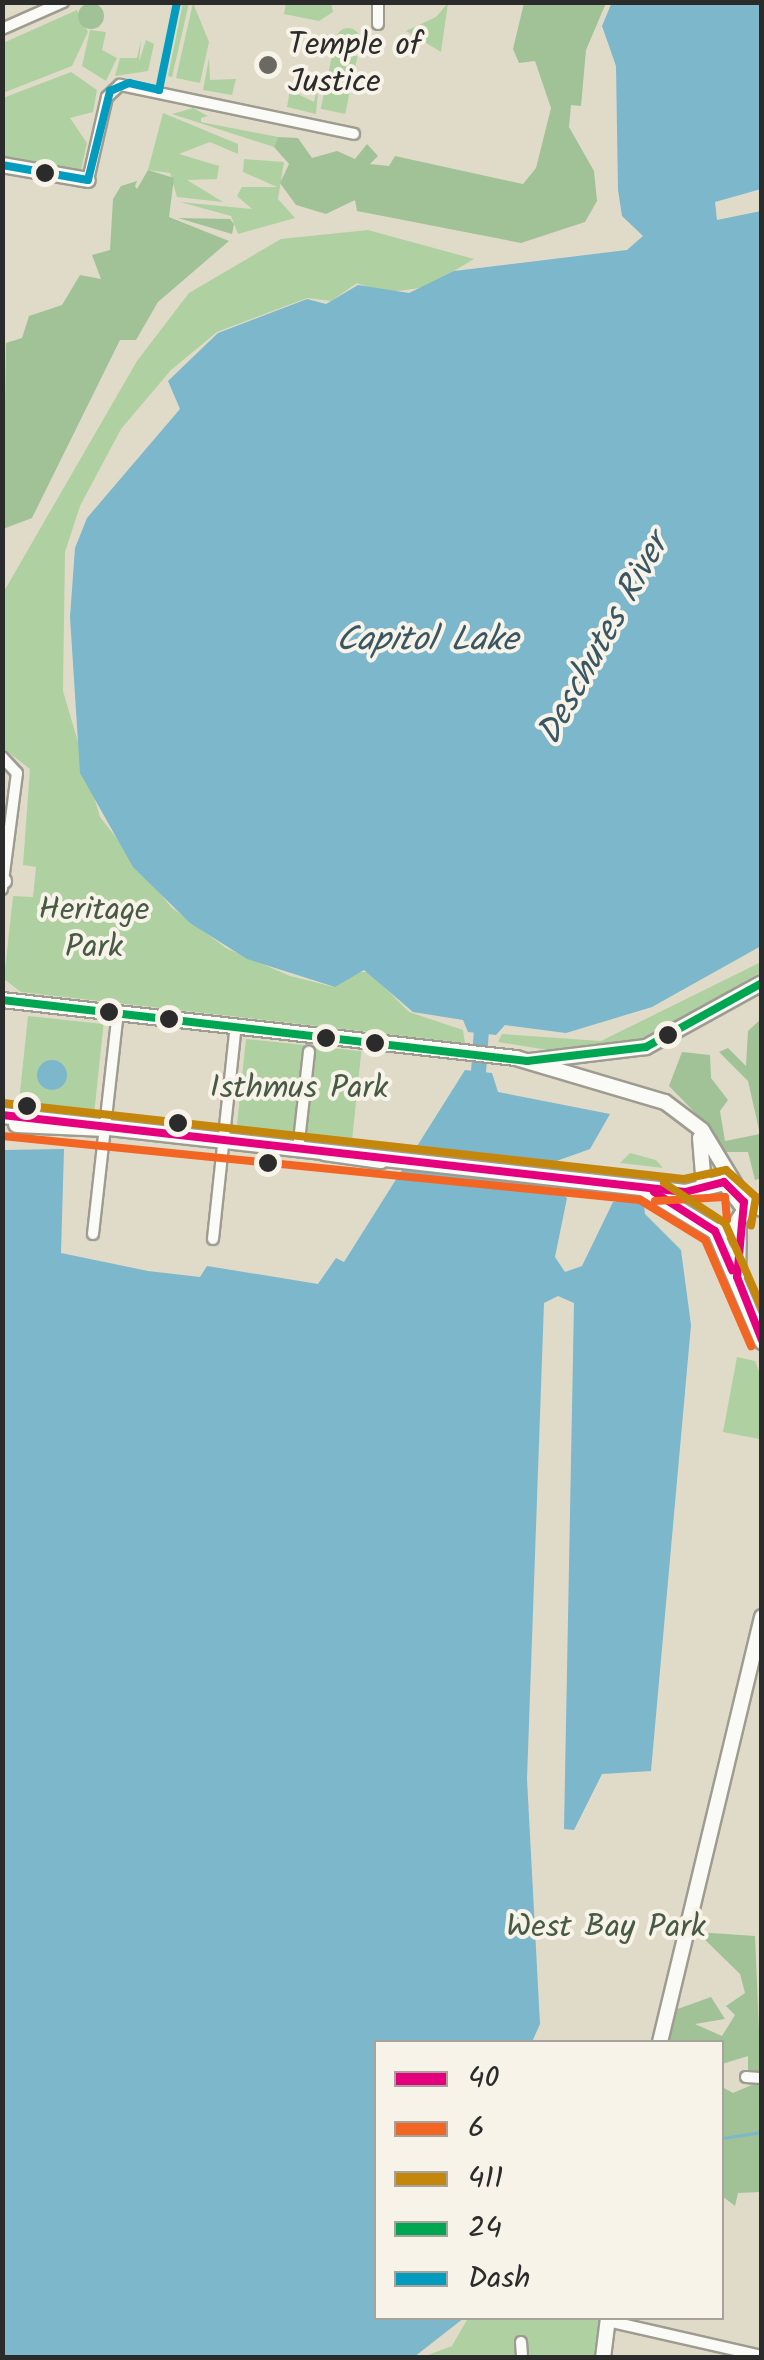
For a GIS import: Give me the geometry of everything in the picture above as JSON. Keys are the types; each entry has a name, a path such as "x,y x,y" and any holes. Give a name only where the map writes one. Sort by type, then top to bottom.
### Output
{"main road":[{"path":"2,1115 298,1150 396,1157 696,1198 739,1192 737,1277"},
{"path":"2,1123 106,1128"},
{"path":"696,1198 737,1277 762,1341"},
{"path":"715,1232 738,1224"}],"street":[{"path":"2,29 62,2"},
{"path":"378,2 378,24"},
{"path":"2,165 88,180 106,97 120,84 354,134"},
{"path":"3,884 8,760"},
{"path":"526,1061 646,1047 762,982"},
{"path":"2,1000 498,1055 613,1084 678,1110 691,1120 739,1192 762,1209"},
{"path":"93,1234 118,1012"},
{"path":"213,1239 236,1025"},
{"path":"298,1150 309,1052"},
{"path":"691,1120 709,1163 696,1198"},
{"path":"738,1224 762,1217"},
{"path":"660,2040 761,1622"},
{"path":"746,2077 762,2078"},
{"path":"603,2358 608,2320"},
{"path":"612,2320 762,2356"},
{"path":"521,2342 522,2358"}],"green space":[{"path":"91,3 101,6 101,26 91,29 81,26 78,16 81,6"},
{"path":"183,3 189,3 172,77 168,76"},
{"path":"193,3 209,42 200,83 176,78"},
{"path":"286,3 331,3 333,12 319,21 284,14"},
{"path":"448,3 441,52 406,31 436,17"},
{"path":"524,3 606,3 586,50 581,106 571,105 569,127 594,171 597,201 585,222 521,243 357,211 355,200 326,214 296,205 280,183 289,164 274,147 278,137 298,138 312,158 337,151 355,159 367,144 378,156 370,164 389,166 395,156 523,184 536,168 551,108 535,61 519,63 513,49"},
{"path":"77,10 88,32 72,66 3,93 3,43"},
{"path":"348,28 357,31 357,49 348,52 339,49 336,40 339,31"},
{"path":"90,30 106,32 102,50 117,58 106,81 82,66"},
{"path":"141,40 139,62 146,40 154,44 148,71 115,76 120,58 137,58"},
{"path":"333,51 357,56 345,114 321,109"},
{"path":"209,58 210,80 236,79 232,95 203,90"},
{"path":"71,72 97,90 93,112 70,118 87,143 81,170 3,157 3,98"},
{"path":"319,81 316,114 287,107 290,90 314,102"},
{"path":"193,108 208,116 201,118 201,122 278,137 274,147 172,114"},
{"path":"163,113 238,144 238,154 210,142 179,154 219,166 217,179 187,180 223,202 177,197 170,173 148,170"},
{"path":"244,159 284,162 278,199 295,218 238,234 231,216 180,202 252,209 237,196 242,187 277,187 243,172"},
{"path":"148,170 174,178 169,217 229,241 158,302 136,340 120,340 32,518 3,529 6,343 22,338 29,316 62,305 80,275 101,279 92,255 110,250 113,199 121,186 137,181 137,189"},
{"path":"178,218 230,219 234,224 232,234"},
{"name":"Heritage Park","path":"368,230 474,259 427,287 384,293 357,283 331,301 307,298 217,332 171,370 121,429 80,506 65,552 63,691 100,817 171,907 226,948 290,976 334,987 349,972 369,972 409,1012 463,1030 465,1043 21,992 4,979 13,896 33,897 36,867 23,865 30,769 3,748 3,593 137,361 189,293 281,239"},
{"path":"761,962 761,972 648,1040 572,1054 498,1042 502,1034 601,1041"},
{"name":"Heritage Park","path":"28,1016 104,1024 94,1115 18,1107"},
{"path":"761,1019 761,1178 755,1180 748,1152 719,1152 715,1133 669,1086 682,1052 710,1055 711,1078 728,1100 720,1111 725,1141 760,1134 748,1081 719,1052 728,1048 746,1066 748,1031"},
{"name":"Isthmus Park","path":"246,1039 361,1051 352,1139 237,1127"},
{"path":"630,1153 656,1160 663,1168 620,1163"},
{"path":"737,1357 755,1361 761,1376 761,1458 759,1439 723,1432"},
{"path":"697,1932 755,1936 761,2079 748,2072 748,2056 724,2063 724,2040 669,2040 672,2011 711,1997 725,2019 695,2024 722,2036 735,2015 726,2006 745,1993 740,1974"},
{"path":"761,2081 761,2192 738,2193 735,2206 724,2198 724,2088 733,2093"},
{"path":"467,2320 601,2320 597,2357 420,2358 452,2346"}],"water":[{"name":"Capitol Lake","path":"612,2 761,3 761,189 715,202 717,220 761,211 761,946 652,1007 566,1033 505,1025 496,1035 468,1032 463,1020 413,1012 364,970 335,987 247,959 190,923 133,867 80,773 70,617 75,548 87,518 180,409 168,381 218,333 307,299 326,304 358,285 409,293 454,271 627,250 643,236 622,216 618,190 616,66 602,26"},
{"path":"52,1060 66,1069 67,1075 58,1089 52,1090 38,1081 37,1075 46,1061"},
{"path":"465,1070 492,1073 498,1092 610,1114 590,1149 548,1164 545,1184 567,1198 555,1257 565,1272 582,1266 613,1202 643,1197 645,1214 681,1250 691,1325 651,1771 602,1774 574,1830 564,1829 574,1303 558,1296 544,1303 527,1779 540,2024 533,2040 374,2040 374,2320 461,2320 414,2357 3,2358 3,1150 64,1149 61,1253 148,1271 200,1277 207,1266 318,1284 336,1258 344,1262"}],"waterway":[{"name":"Deschutes River","path":"478,1072 482,1015"},
{"path":"724,2138 762,2132"}],"transit line":[{"name":"Dash","path":"159,90 177,2"},
{"name":"Dash","path":"88,180 110,91 129,83 159,90"},
{"name":"Dash","path":"2,165 88,180"},
{"name":"24","path":"2,1000 527,1061 646,1047 762,983"},
{"name":"411","path":"3,1103 684,1179 726,1170 756,1197 751,1226"},
{"name":"40","path":"2,1115 685,1192 724,1182 744,1202 737,1277 762,1340"},
{"name":"6","path":"2,1136 640,1200 705,1240 751,1346"},
{"name":"411","path":"664,1183 725,1223 762,1308"},
{"name":"40","path":"654,1192 715,1231 732,1270"},
{"name":"6","path":"655,1201 725,1197 727,1220"}],"place":[{"name":"Temple of Justice","path":"268,65"}],"park label":[{"name":"West Bay Park","path":"606,1928"}]}
